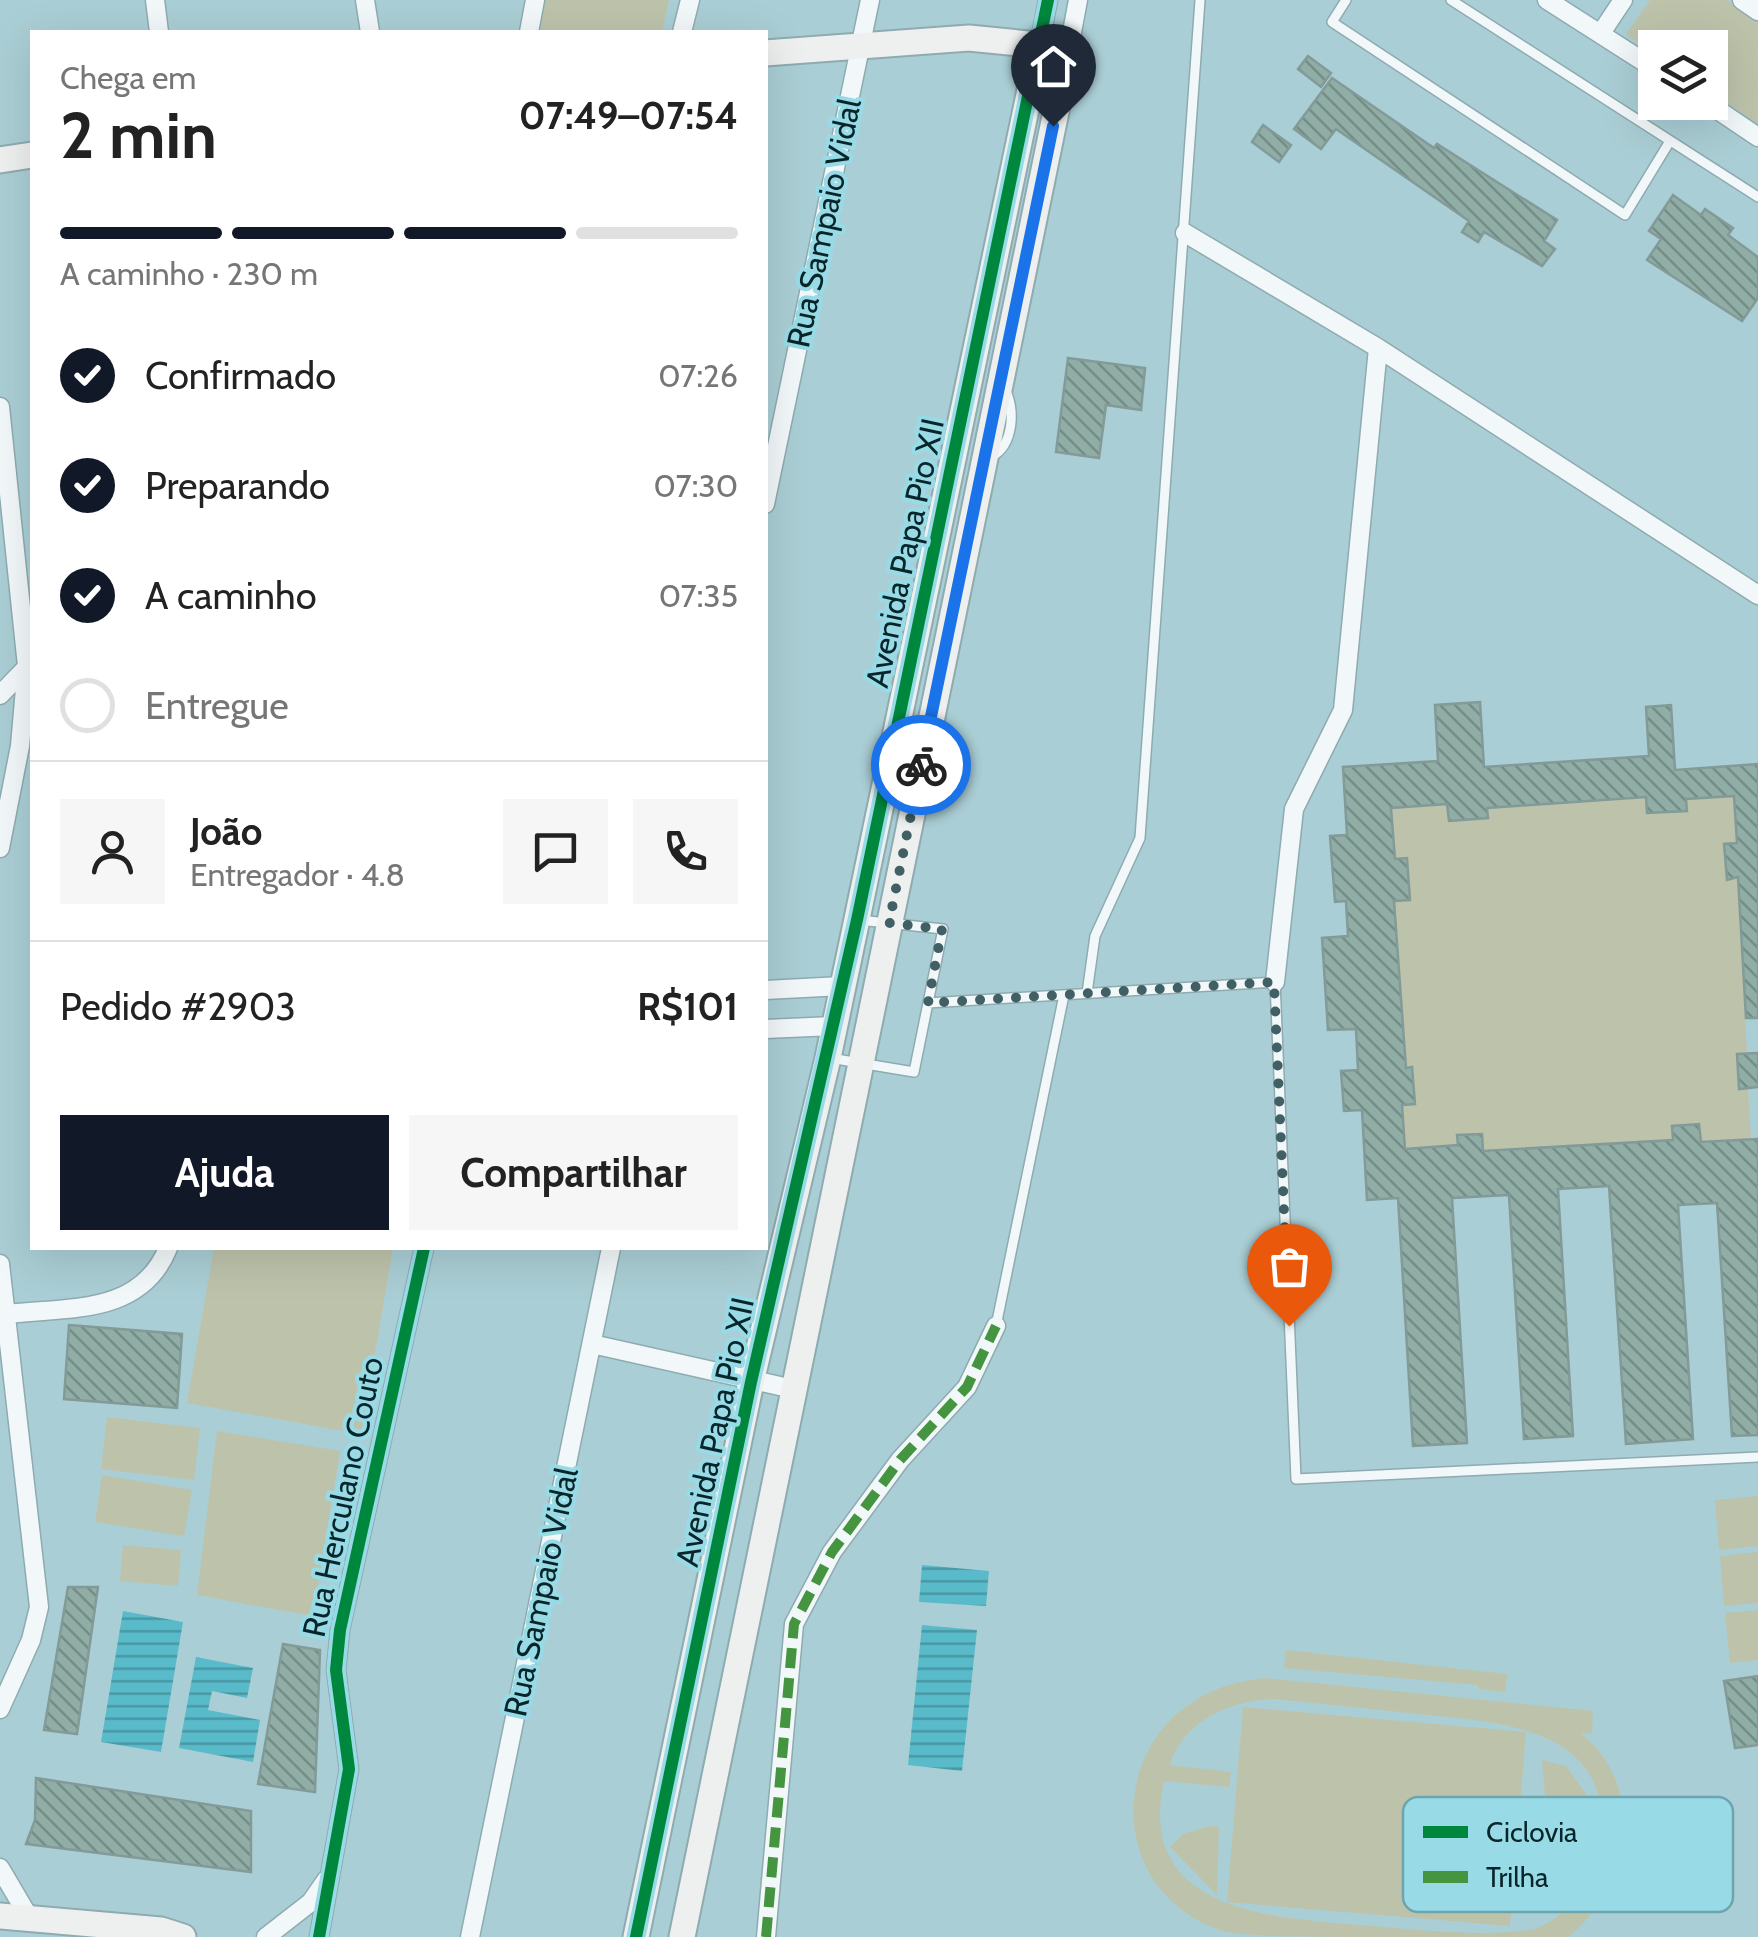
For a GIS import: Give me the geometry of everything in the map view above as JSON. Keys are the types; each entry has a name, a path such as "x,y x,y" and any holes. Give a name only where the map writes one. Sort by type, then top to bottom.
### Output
{"street":[{"path":"155,0 159,30"},
{"path":"365,0 370,30"},
{"path":"529,30 535,0"},
{"path":"682,30 690,0"},
{"name":"Rua Sampaio Vidal","path":"768,490 870,0"},
{"name":"Avenida Papa Pio XII","path":"636,1937 751,1382 828,1058 1048,0"},
{"name":"Avenida Papa Pio XII","path":"682,1937 1078,0"},
{"path":"1547,0 1638,58"},
{"path":"1600,33 1623,0"},
{"path":"1742,0 1758,10"},
{"path":"768,53 969,38 1040,42 1069,48"},
{"path":"1728,117 1758,137"},
{"path":"0,160 30,155"},
{"path":"1185,233 1378,348 1758,596"},
{"path":"984,313 1013,320"},
{"path":"1274,982 1294,809 1343,710 1378,348"},
{"path":"0,407 30,664 20,746 0,848"},
{"path":"918,626 948,632"},
{"path":"0,695 30,664"},
{"path":"768,990 842,986"},
{"path":"768,1028 834,1026"},
{"path":"8,1314 130,1295 154,1276 167,1250"},
{"name":"Rua Herculano Couto","path":"319,1937 336,1861 349,1769 336,1670 340,1630 424,1250"},
{"name":"Rua Sampaio Vidal","path":"470,1937 612,1250"},
{"path":"0,1264 40,1607 31,1640 0,1709"},
{"path":"766,1937 794,1624 832,1552 900,1460 967,1388 996,1326"},
{"path":"592,1344 793,1389"},
{"name":"Rua Herculano Couto","path":"266,1937 311,1902 336,1861"},
{"path":"0,1868 30,1919"},
{"path":"0,1916 181,1937"}],"lane":[{"path":"1087,994 1095,936 1140,838 1200,0"},
{"path":"1346,0 1332,22 1625,215 1670,141"},
{"path":"1451,0 1758,197"},
{"path":"828,1058 914,1072 942,929 857,920"},
{"path":"928,1003 1274,982 1296,1479 1758,1457"},
{"path":"996,1326 1064,995"}],"green space":[{"path":"544,0 669,0 662,30 540,30"},
{"path":"1650,0 1727,0 1758,20 1758,124 1728,103 1728,30 1638,30 1638,42 1626,34"},
{"path":"1734,796 1737,843 1724,844 1728,879 1738,877 1747,1054 1737,1055 1739,1088 1748,1088 1751,1139 1701,1142 1699,1124 1672,1126 1673,1140 1483,1151 1457,1135 1458,1145 1405,1149 1402,1105 1415,1103 1412,1068 1406,1068 1394,901 1409,900 1407,858 1395,859 1391,808 1447,804 1449,821 1488,818 1487,808 1646,797 1647,813 1686,811 1686,799"},
{"path":"214,1250 393,1250 361,1434 187,1403"},
{"path":"107,1417 200,1428 194,1480 101,1469"},
{"path":"217,1431 340,1451 313,1616 197,1595"},
{"path":"102,1475 192,1490 184,1536 95,1522"},
{"path":"1758,1496 1758,1546 1719,1550 1715,1500"},
{"path":"123,1545 181,1550 178,1586 120,1581"},
{"path":"1758,1552 1758,1603 1724,1606 1720,1556"},
{"path":"1758,1610 1758,1660 1730,1663 1725,1613"},
{"path":"1286,1650 1507,1674 1505,1692 1478,1689 1478,1685 1284,1668"},
{"path":"1265,1678 1593,1711 1592,1734 1580,1733 1602,1755 1620,1797 1598,1797 1590,1775 1571,1753 1516,1728 1483,1721 1275,1699 1242,1704 1197,1725 1176,1750 1170,1765 1231,1772 1229,1787 1164,1781 1161,1827 1172,1862 1196,1887 1228,1904 1266,1914 1479,1933 1535,1929 1563,1912 1592,1912 1568,1937 1312,1937 1226,1932 1182,1910 1152,1877 1136,1837 1134,1795 1147,1754 1173,1718 1212,1691"},
{"path":"1243,1707 1526,1732 1521,1797 1403,1797 1403,1912 1511,1912 1510,1926 1227,1902"},
{"path":"1542,1760 1566,1766 1588,1797 1534,1797 1545,1795"},
{"path":"1219,1827 1217,1895 1170,1847 1183,1834"}],"water":[{"path":"922,1565 989,1571 986,1606 919,1602"},
{"path":"123,1611 183,1622 161,1752 101,1742"},
{"path":"922,1625 977,1630 962,1771 908,1765"},
{"path":"196,1657 253,1668 247,1698 212,1691 208,1710 260,1720 253,1762 179,1748"}],"building":[{"path":"1308,56 1331,73 1321,87 1298,69"},
{"path":"1332,78 1434,148 1437,144 1557,220 1544,241 1555,249 1542,266 1484,232 1478,242 1462,232 1469,221 1336,129 1321,149 1294,129"},
{"path":"1263,125 1291,145 1279,162 1252,142"},
{"path":"1673,195 1701,215 1705,209 1733,228 1728,235 1758,257 1758,298 1742,321 1647,260 1661,239 1649,231"},
{"path":"1068,358 1145,368 1141,410 1106,405 1099,458 1056,452"},
{"path":"1480,702 1484,767 1649,756 1646,707 1671,705 1675,770 1758,764 1758,1018 1746,1018 1738,877 1727,880 1724,844 1737,843 1734,796 1686,799 1687,811 1647,813 1646,797 1487,808 1488,818 1449,821 1447,804 1391,808 1395,859 1407,858 1410,900 1394,901 1406,1068 1412,1067 1415,1104 1402,1105 1405,1149 1458,1145 1457,1135 1482,1134 1483,1151 1673,1140 1672,1126 1699,1124 1701,1142 1758,1139 1758,1435 1732,1436 1717,1203 1678,1205 1693,1439 1626,1444 1609,1186 1558,1189 1573,1436 1524,1439 1509,1195 1452,1198 1467,1443 1413,1446 1398,1198 1367,1200 1362,1110 1344,1111 1341,1071 1358,1070 1356,1029 1328,1030 1322,938 1348,936 1346,901 1335,902 1330,836 1347,835 1343,767 1438,761 1435,705"},
{"path":"1758,1053 1758,1087 1739,1089 1737,1054"},
{"path":"69,1325 182,1334 177,1408 64,1399"},
{"path":"68,1587 98,1587 77,1734 44,1730"},
{"path":"283,1644 320,1650 315,1792 258,1784"},
{"path":"1758,1676 1758,1745 1735,1748 1724,1681"},
{"path":"36,1778 251,1811 251,1872 26,1844 35,1820"}],"marked path":[{"path":"766,1937 794,1624 832,1552 900,1460 967,1387 996,1326"}],"cycle path":[{"path":"636,1937 751,1382 857,920 1048,0"},
{"path":"319,1937 349,1769 336,1670 340,1630 424,1250"}],"way so far":[{"path":"921,765 889,923 942,929 928,1003 1274,982 1289,1326"}],"route":[{"path":"921,765 1053,126"}]}
